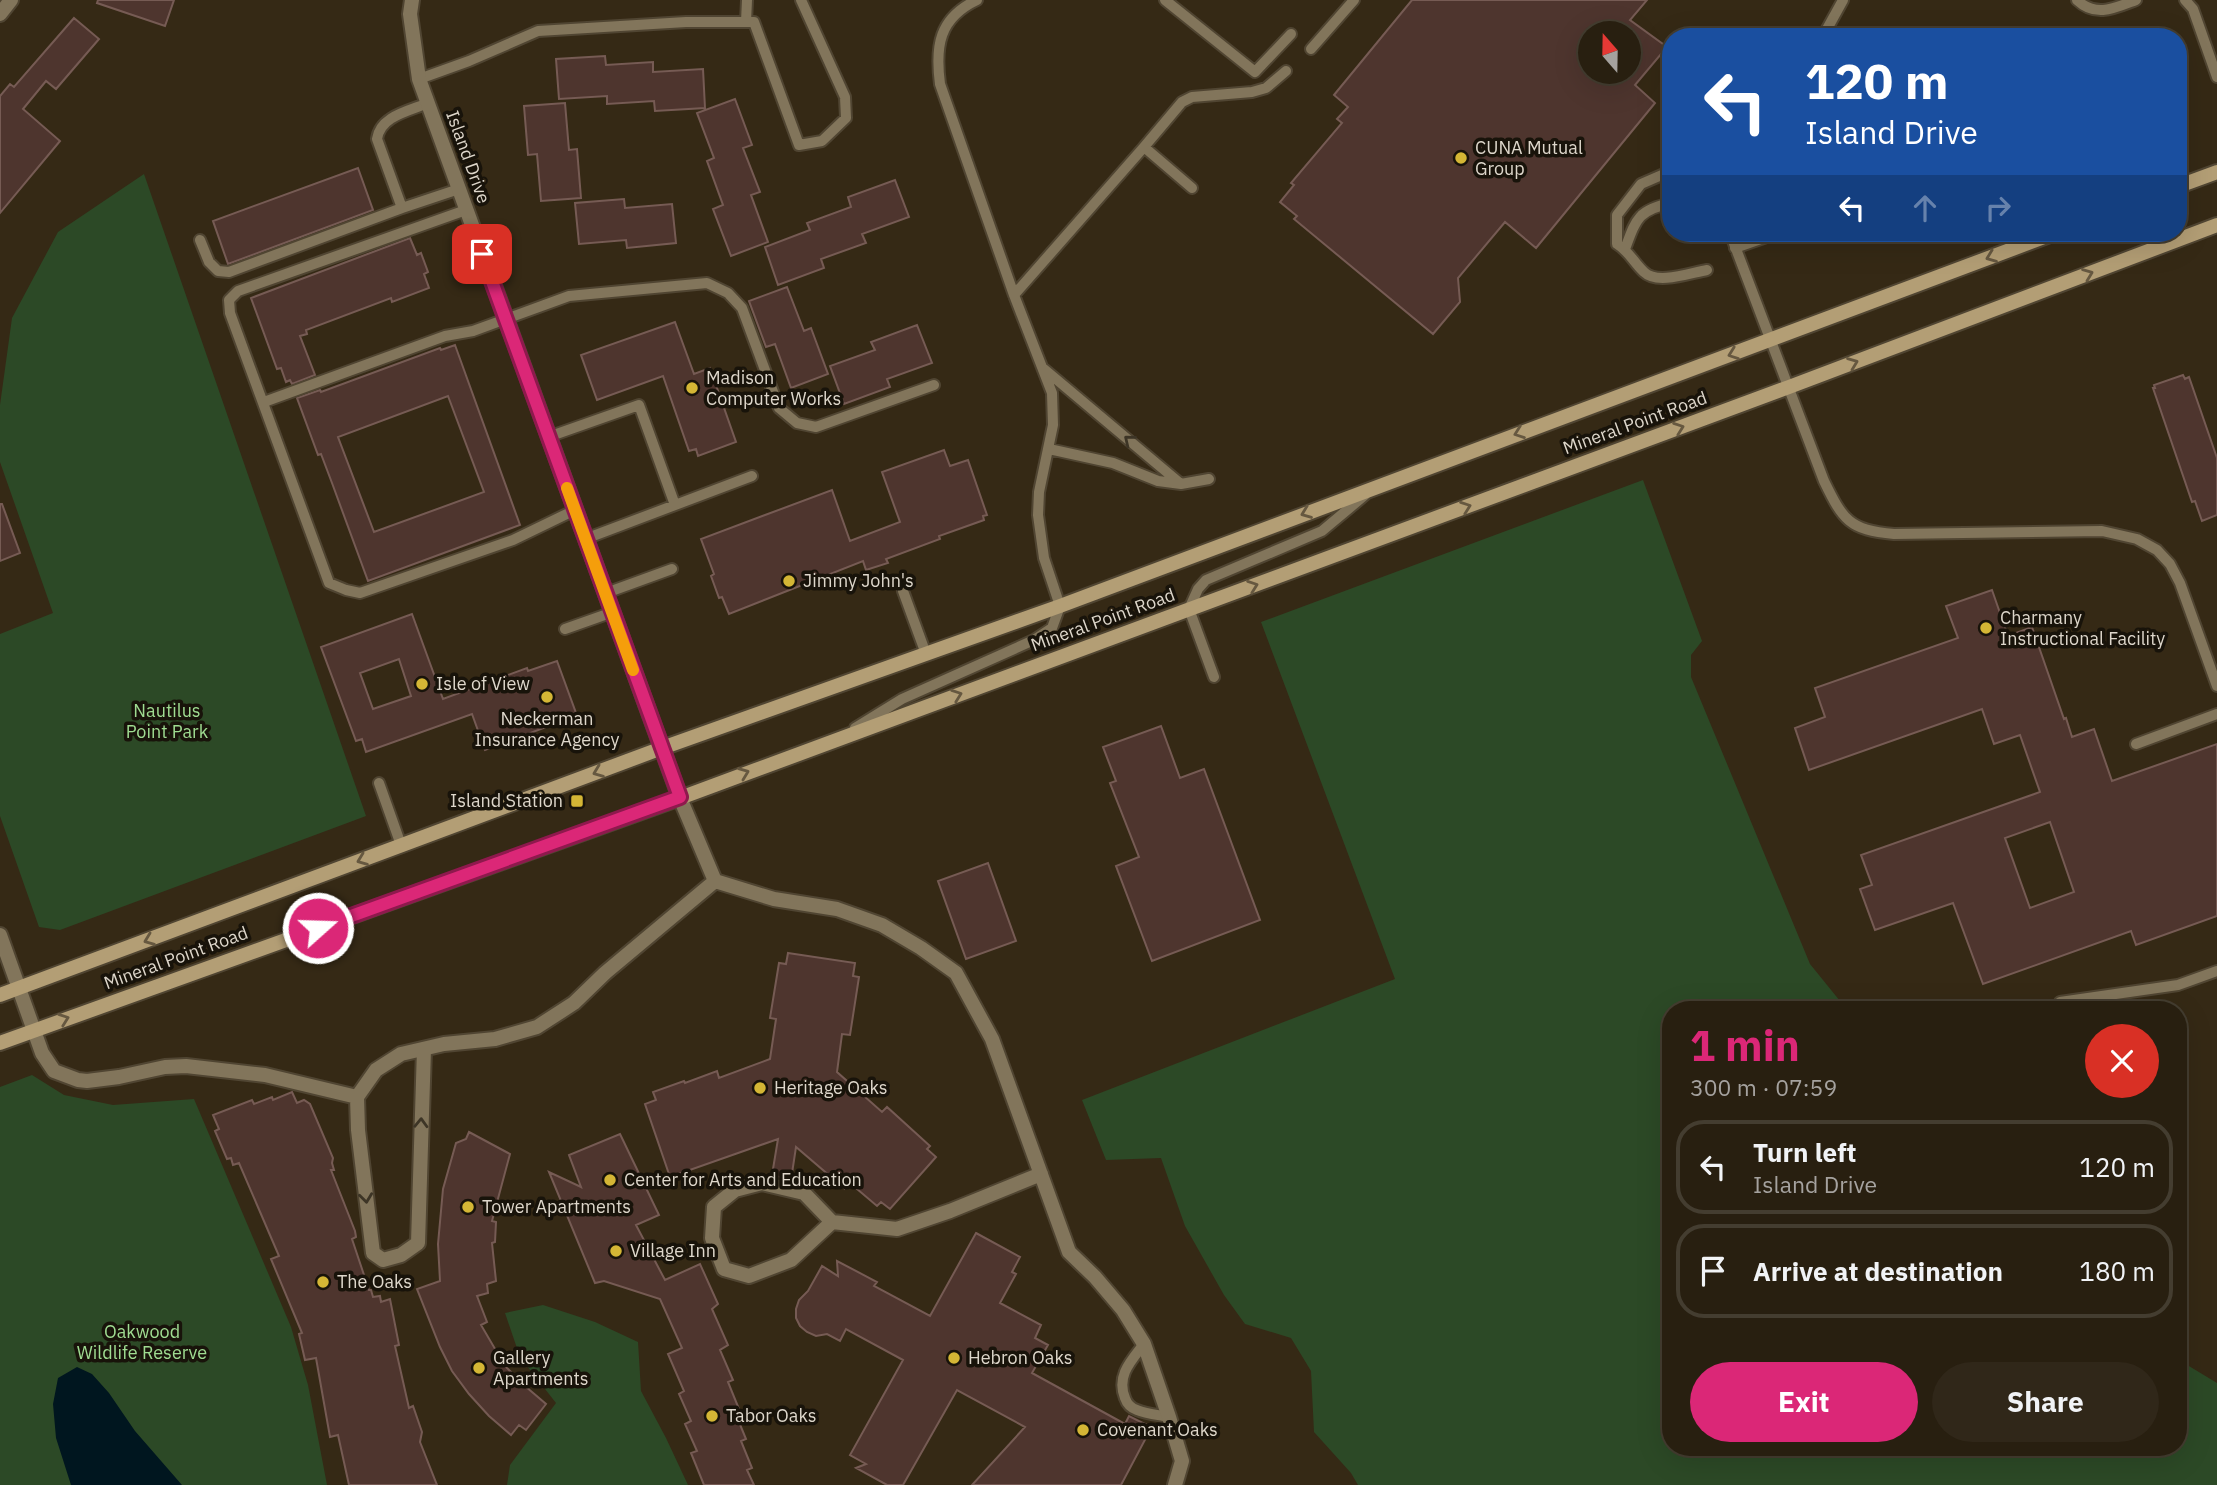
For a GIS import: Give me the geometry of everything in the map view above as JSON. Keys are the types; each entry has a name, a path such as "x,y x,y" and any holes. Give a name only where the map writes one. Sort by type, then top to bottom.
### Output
{"main road":[{"path":"2187,183 2217,172"},
{"name":"Mineral Point Road","path":"2187,236 2217,225"},
{"name":"Mineral Point Road","path":"0,995 662,748 1060,606 2031,242"},
{"name":"Mineral Point Road","path":"0,1043 680,797 1789,387 2172,242"}],"street":[{"path":"0,13 11,0"},
{"name":"Island Drive","path":"412,0 412,43 419,79 680,797 715,881"},
{"path":"424,1049 418,1243 401,1255 383,1260 373,1253 358,1130 357,1097 376,1070 401,1054 444,1044 495,1039 537,1027 574,1003 605,973 715,881 774,899 837,909 883,925 956,973 992,1039 1069,1252 1123,1310 1144,1344 1170,1417 1182,1461 1175,1485"},
{"path":"0,935 42,1053 54,1071 87,1082 166,1067 186,1066 265,1075 357,1097"},
{"path":"832,1222 791,1260 749,1276 724,1269 712,1238 714,1207 735,1190 762,1183 804,1193 832,1222 897,1229 1041,1174"}],"lane":[{"path":"746,22 747,0"},
{"path":"419,79 538,31 686,22 754,22 799,145 822,141 846,118 845,97 801,0"},
{"path":"844,736 902,699 1034,640 1052,628 1060,606 1044,558 1038,514 1039,492 1053,425 1052,393 1014,295 940,84 939,44 946,27 961,10 978,0"},
{"path":"1166,0 1255,72 1291,34"},
{"path":"1311,49 1354,0"},
{"path":"1828,28 1843,0"},
{"path":"2077,0 2093,11 2108,10 2136,0"},
{"path":"2185,0 2193,9 2217,77"},
{"path":"1014,295 1182,102 1192,97 1252,92 1266,88 1286,71"},
{"path":"402,208 377,139 378,131 386,121 428,103"},
{"path":"1144,147 1192,188"},
{"path":"1662,174 1647,180 1617,215 1617,244 1625,249 1646,274 1657,279 1707,270"},
{"path":"200,240 209,262 218,271 229,272 458,188"},
{"path":"1633,195 1646,212"},
{"path":"1625,249 1639,217 1651,208 1662,206"},
{"path":"466,210 238,290 229,300 230,313 330,583 360,593 513,540 575,510"},
{"path":"1733,242 1824,481 1836,506 1850,523 1870,532 1894,534 2102,531 2137,539 2157,550 2180,583 2217,686"},
{"path":"1735,248 1752,242"},
{"path":"264,402 445,335 473,331 569,296 707,283 728,293 741,308 779,408 797,423 816,427 934,385"},
{"path":"1041,367 1181,484"},
{"path":"548,437 639,405 675,505"},
{"path":"1049,449 1113,463 1158,481 1181,484 1209,480"},
{"path":"585,539 752,476"},
{"path":"1214,677 1189,609 1198,589 1206,580 1322,531 1372,488"},
{"path":"606,593 671,569"},
{"path":"903,591 926,653"},
{"path":"565,629 612,612"},
{"path":"2136,744 2217,714"},
{"path":"379,783 401,845"},
{"path":"2067,1001 2178,985 2217,971"},
{"path":"1144,1344 1128,1364 1121,1381 1123,1393 1127,1404 1136,1410 1170,1417"}],"green space":[{"name":"Nautilus Point Park","path":"144,174 366,816 60,930 39,927 0,816 0,634 53,613 0,462 0,405 12,318 58,232"},
{"path":"1643,480 1702,641 1691,655 1691,677 1810,964 1840,1001 1662,1001 1662,1456 2187,1456 2187,1365 2217,1383 2217,1485 1358,1485 1351,1473 1314,1432 1311,1371 1291,1338 1245,1324 1224,1295 1185,1226 1161,1158 1106,1160 1082,1100 1395,979 1261,622"},
{"name":"Oakwood Wildlife Reserve","path":"32,1075 64,1095 113,1105 194,1099 291,1327 308,1385 327,1485 0,1485 0,1087"},
{"path":"543,1305 595,1322 638,1342 641,1391 688,1485 507,1485 510,1465 556,1403 520,1357 505,1313"}],"water":[{"path":"77,1367 92,1374 109,1393 135,1431 182,1485 71,1485 56,1438 53,1404 58,1378"}],"building":[{"path":"98,0 174,0 165,26 97,3"},
{"name":"CUNA Mutual Group","path":"1412,0 1647,0 1631,21 1578,21 1578,84 1636,84 1655,103 1536,248 1505,222 1458,278 1460,302 1433,334 1294,219 1297,216 1280,202 1294,185 1291,183 1342,123 1337,119 1348,107 1334,95"},
{"path":"74,18 99,39 56,89 46,81 23,109 60,141 0,213 0,96 10,84 14,87"},
{"name":"CUNA Mutual Group","path":"1642,29 1662,43 1662,53 1642,77"},
{"path":"605,56 606,65 653,62 653,72 703,69 705,108 655,111 654,101 607,104 607,96 559,99 556,59"},
{"path":"735,99 752,145 743,148 760,192 751,195 768,242 731,256 713,209 723,205 707,161 714,158 697,113"},
{"path":"565,103 569,150 577,149 581,198 541,201 537,154 528,155 524,106"},
{"path":"358,168 373,210 228,264 213,221"},
{"path":"895,180 909,217 862,234 866,243 821,259 824,268 778,285 765,247 810,230 807,223 851,207 848,197"},
{"path":"624,199 625,208 672,204 676,243 627,248 626,240 579,244 575,203"},
{"path":"410,238 417,255 421,253 428,272 424,274 429,288 392,302 391,298 306,330 307,334 300,336 315,375 292,384 290,380 286,382 281,368 277,369 251,298"},
{"path":"787,287 804,331 811,328 828,374 791,388 775,344 766,347 749,301"},
{"name":"Madison Computer Works","path":"675,322 694,374 710,368 736,442 698,456 696,449 689,451 663,376 597,400 581,355"},
{"path":"917,325 932,363 887,379 890,387 844,404 830,366 875,350 871,342"},
{"path":"455,345 520,525 368,581 321,454 318,455 297,398 320,390 321,392 440,348 441,350","holes":["448,396 484,492 374,532 338,437"]},
{"path":"2183,375 2185,379 2189,377 2217,458 2217,515 2202,521 2195,501 2192,502 2153,388 2154,385"},
{"path":"944,450 950,466 968,460 987,515 983,516 984,520 886,559 888,563 866,570 863,561 729,614 722,597 719,598 711,576 714,574 701,539 832,490 850,541 900,522 882,472"},
{"path":"0,504 20,553 0,561"},
{"path":"1992,590 2008,636 2032,627 2072,737 2094,729 2112,781 2217,744 2217,916 2136,945 2131,931 1983,984 1953,903 1875,930 1860,889 1872,885 1861,855 2040,792 2020,735 1994,744 1982,709 1809,770 1795,728 1825,717 1815,688 1958,638 1946,606","holes":["2050,822 2074,892 2030,908 2005,838"]},
{"path":"412,614 443,699 527,668 528,671 557,661 576,713 485,750 472,714 366,752 362,739 356,741 321,647","holes":["399,659 411,696 373,709 360,673"]},
{"path":"1161,726 1180,778 1204,769 1260,920 1152,961 1116,866 1139,857 1110,783 1116,781 1103,747"},
{"path":"988,863 1016,941 966,959 938,881"},
{"name":"Heritage Oaks","path":"788,953 855,963 853,976 859,977 850,1035 842,1034 837,1072 882,1112 887,1107 930,1146 927,1149 936,1157 890,1209 881,1202 877,1206 844,1178 844,1188 796,1147 791,1180 772,1175 778,1139 670,1177 645,1104 656,1100 653,1092 717,1071 719,1078 770,1059 776,1019 770,1018 779,963 786,964"},
{"name":"The Oaks","path":"292,1092 297,1103 304,1100 310,1104 333,1158 334,1170 331,1170 355,1231 356,1237 352,1239 369,1290 373,1297 380,1296 381,1302 390,1299 399,1345 395,1346 409,1408 413,1406 422,1432 420,1442 437,1485 349,1485 338,1435 330,1437 316,1358 305,1360 299,1334 302,1333 271,1259 279,1256 239,1163 233,1165 231,1158 227,1159 215,1131 219,1129 213,1115 252,1100 254,1104"},
{"path":"469,1132 510,1154 492,1221 496,1222 495,1242 492,1243 496,1281 487,1284 488,1293 477,1296 487,1322 481,1325 505,1366 546,1404 526,1430 519,1425 511,1435 489,1416 452,1371 417,1289 440,1281 438,1244 443,1189 456,1143 466,1139"},
{"path":"620,1134 659,1215 636,1225 665,1280 700,1264 718,1304 712,1309 728,1345 720,1350 733,1380 728,1382 739,1409 734,1410 746,1439 741,1441 752,1468 747,1470 754,1485 704,1485 691,1453 697,1451 685,1424 691,1421 679,1394 684,1391 668,1354 682,1348 660,1299 604,1281 595,1283 549,1172 581,1187 569,1155"},
{"path":"976,1233 1020,1257 1012,1272 1016,1274 1000,1303 1041,1325 1035,1338 1048,1345 1032,1373 1125,1424 1129,1416 1149,1426 1145,1434 1147,1436 1121,1485 972,1485 1025,1427 957,1390 903,1485 887,1485 856,1468 866,1464 850,1455 903,1360 846,1329 840,1341 827,1334 816,1336 807,1332 796,1318 799,1300 808,1291 822,1266 838,1276 837,1261 877,1282 874,1286 930,1316"}],"slow traffic":[{"path":"567,488 633,670"}],"place":[{"name":"CUNA Mutual Group","path":"1461,158"},
{"name":"Madison Computer Works","path":"692,388"},
{"name":"Jimmy John's","path":"789,581"},
{"name":"Charmany Instructional Facility","path":"1986,628"},
{"name":"Isle of View","path":"422,684"},
{"name":"Neckerman Insurance Agency","path":"547,697"},
{"name":"Island Station","path":"577,801"},
{"name":"Heritage Oaks","path":"760,1088"},
{"name":"Center for Arts and Education","path":"610,1180"},
{"name":"Tower Apartments","path":"468,1207"},
{"name":"Village Inn","path":"616,1251"},
{"name":"The Oaks","path":"323,1282"},
{"name":"Hebron Oaks","path":"954,1358"},
{"name":"Gallery Apartments","path":"479,1368"},
{"name":"Tabor Oaks","path":"712,1416"},
{"name":"Covenant Oaks","path":"1083,1430"}],"route":[{"path":"318,928 680,797 482,254"}]}
